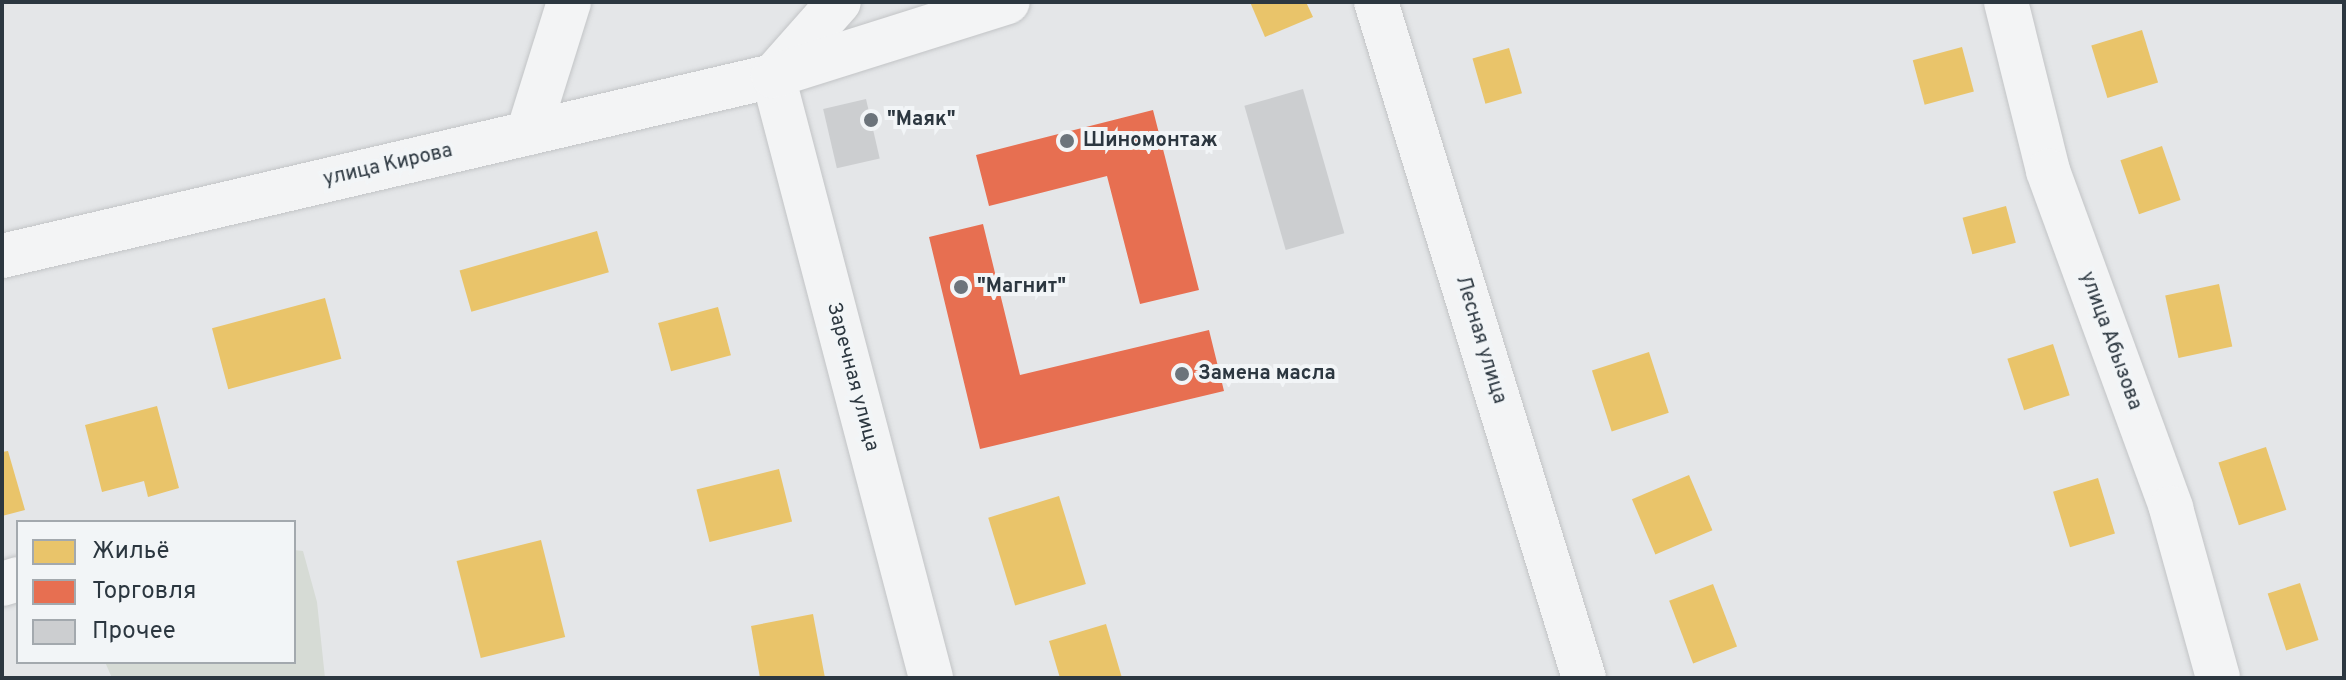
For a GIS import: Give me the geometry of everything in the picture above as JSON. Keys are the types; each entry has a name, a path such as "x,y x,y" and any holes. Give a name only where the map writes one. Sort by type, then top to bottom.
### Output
{"street":[{"path":"528,133 569,2"},
{"path":"773,76 839,2"},
{"name":"улица Кирова","path":"2,256 773,76 1008,2"},
{"name":"Лесная улица","path":"1376,2 1584,678"},
{"name":"улица Абызова","path":"2006,2 2048,171 2171,508 2218,678"},
{"name":"Заречная улица","path":"773,76 931,678"}],"shaded area":[{"path":"296,550 303,551 317,602 325,678 112,678 106,664 296,664"}],"building: Жильё":[{"path":"1250,2 1306,2 1313,17 1265,37"},
{"path":"2142,30 2158,83 2107,98 2091,45"},
{"path":"1962,47 1974,91 1925,105 1913,60"},
{"path":"1509,48 1522,93 1485,104 1472,58"},
{"path":"2162,146 2181,200 2139,214 2120,160"},
{"path":"2006,206 2016,243 1972,254 1963,218"},
{"path":"597,231 609,272 471,312 460,270"},
{"path":"2219,284 2232,347 2179,358 2165,295"},
{"path":"325,298 341,359 228,389 212,328"},
{"path":"718,307 731,355 671,371 658,323"},
{"path":"2053,344 2070,395 2024,410 2007,359"},
{"path":"1649,352 1669,413 1612,431 1592,371"},
{"path":"157,406 179,488 148,497 144,481 102,492 85,425"},
{"path":"2266,447 2286,510 2239,525 2218,462"},
{"path":"8,451 25,510 2,516 2,452"},
{"path":"779,469 792,521 710,542 697,490"},
{"path":"1689,475 1712,530 1655,554 1632,499"},
{"path":"2098,478 2115,533 2070,547 2053,492"},
{"path":"1059,496 1086,584 1015,606 988,518"},
{"path":"541,540 565,637 481,658 457,561"},
{"path":"2300,583 2319,640 2286,651 2268,594"},
{"path":"1713,584 1737,647 1693,663 1669,601"},
{"path":"813,614 825,678 760,678 751,626"},
{"path":"1106,624 1122,678 1060,678 1049,641"}],"building: Торговля":[{"path":"1153,110 1199,290 1140,304 1107,176 989,206 976,155"},
{"path":"983,224 1020,375 1209,330 1224,391 980,449 929,237"}],"building: Прочее":[{"path":"1303,89 1344,233 1286,250 1244,106"},
{"path":"866,99 880,158 837,168 823,109"}],"place":[{"name":"\"Маяк\"","path":"871,120"},
{"name":"Шиномонтаж","path":"1067,141"},
{"name":"\"Магнит\"","path":"961,287"},
{"name":"Замена масла","path":"1182,374"}]}
